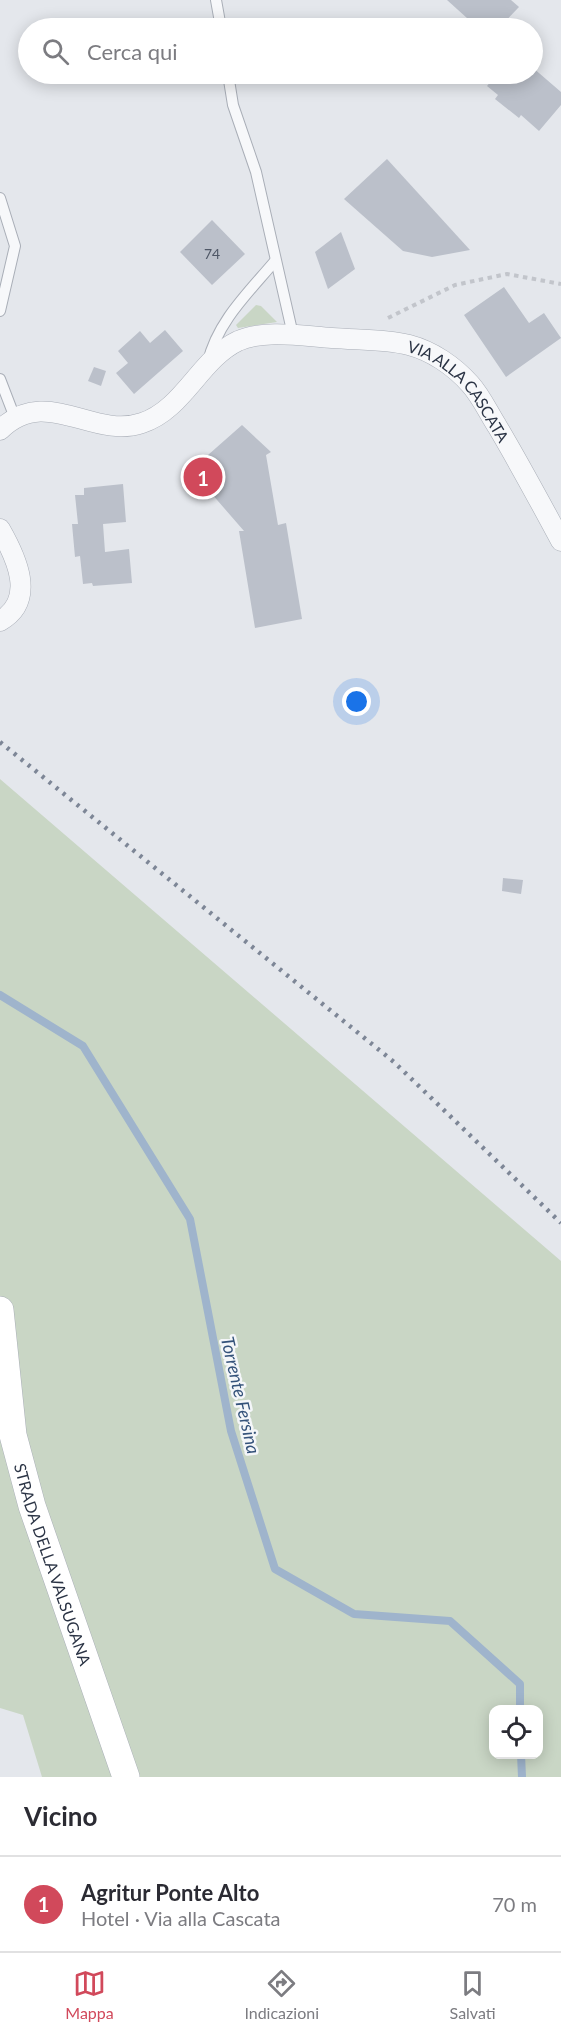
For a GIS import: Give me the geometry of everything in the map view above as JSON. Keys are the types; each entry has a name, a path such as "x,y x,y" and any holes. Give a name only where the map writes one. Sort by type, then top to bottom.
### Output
{"main road":[{"name":"STRADA DELLA VALSUGANA","path":"0,1310 13,1435 29,1496 126,1777"}],"street":[{"name":"VIA ALLA CASCATA","path":"7,424 45,411 109,426 126,427 144,423 169,405 226,348 241,340 258,336 293,335 410,345 450,365 471,384 561,541"},
{"path":"0,530 17,561 21,584 17,601 7,617 0,621"}],"lane":[{"path":"216,0 219,18"},
{"path":"230,84 233,105 256,172 293,335"},
{"path":"0,198 15,246 0,312"},
{"path":"207,365 212,344 234,309 275,261"},
{"name":"VIA ALLA CASCATA","path":"0,379 7,424"}],"path":[{"path":"382,321 455,285 507,274 561,284"}],"green space":[{"path":"256,305 261,306 277,322 238,328 236,325"},
{"path":"0,779 561,1261 561,1777 42,1777 23,1715 0,1708"}],"building":[{"path":"447,0 511,0 519,7 509,18 467,18"},
{"path":"543,76 561,92 561,105 539,131 521,115 519,118 495,99 498,95 487,86 489,84 543,84"},
{"path":"387,159 470,250 432,257 403,251 344,199"},
{"path":"212,220 245,254 212,285 180,252"},
{"path":"341,232 355,269 328,289 315,252"},
{"path":"504,287 529,323 544,313 561,338 506,377 464,315"},
{"path":"165,330 183,351 134,394 116,373 128,363 118,351 140,331 150,343"},
{"path":"94,367 106,371 101,386 88,381"},
{"path":"242,425 271,452 266,455 278,525 286,523 302,619 255,628 239,531 244,531 191,470"},
{"path":"123,484 126,522 103,524 105,552 129,549 132,583 93,586 92,583 83,584 80,556 75,557 72,524 78,524 75,495 84,495 84,488"},
{"path":"503,878 523,880 521,894 502,891"}],"waterway":[{"name":"Torrente Fersina","path":"0,995 83,1046 190,1219 231,1431 275,1569 354,1614 450,1621 520,1684 520,1705"},
{"name":"Torrente Fersina","path":"521,1759 522,1777"}],"railway":[{"path":"0,742 394,1062 561,1223"}],"place":[{"name":"Agritur Ponte Alto","path":"203,477"}]}
